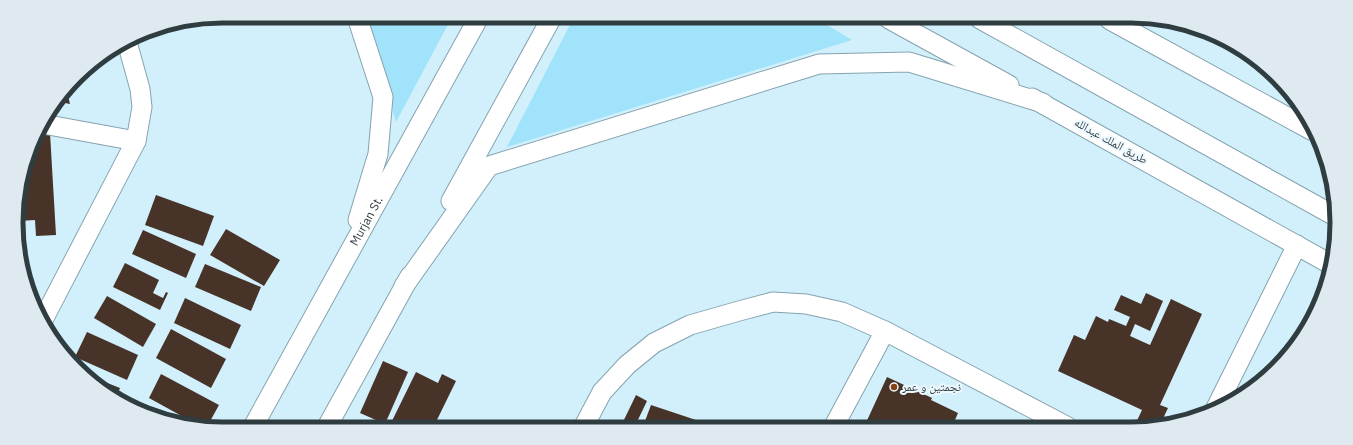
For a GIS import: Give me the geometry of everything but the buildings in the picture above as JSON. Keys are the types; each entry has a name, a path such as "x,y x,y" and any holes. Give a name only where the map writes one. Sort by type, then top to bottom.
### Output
{"street":[{"path":"345,260 378,154 383,97 359,23"},
{"name":"Murjan St.","path":"256,422 477,23"},
{"path":"330,422 549,23"},
{"name":"طريق الملك عبدالله","path":"896,23 1043,103 1326,262"},
{"path":"987,23 1330,213"},
{"path":"1115,23 1305,127"},
{"path":"46,314 136,141 140,126 142,107 140,88 129,47"},
{"path":"404,286 489,166 819,64 909,62 1043,103"},
{"path":"49,125 136,141"},
{"path":"1220,401 1297,245"},
{"path":"586,422 602,392 627,365 654,343 690,326 773,302 806,304 842,312 885,331 1058,422"},
{"path":"836,422 885,331"}],"shaded area":[{"path":"368,23 449,23 396,122"},
{"path":"571,23 824,23 852,40 507,147"}],"place":[{"name":"نجمتين و عمر","path":"894,387"}]}
